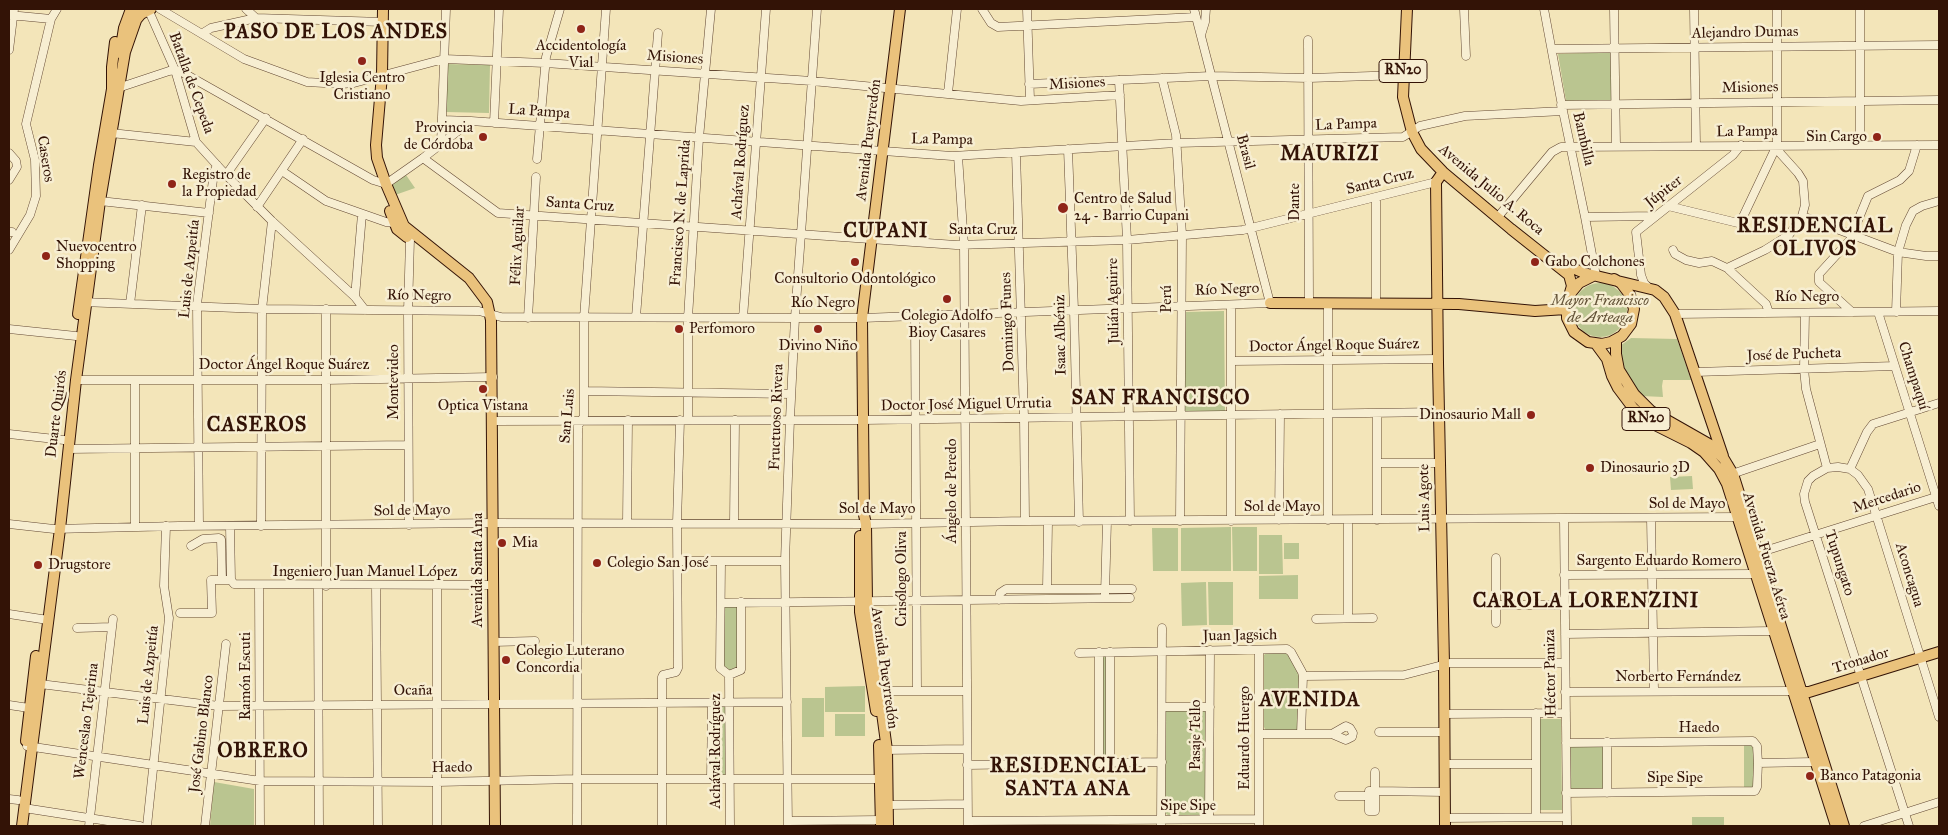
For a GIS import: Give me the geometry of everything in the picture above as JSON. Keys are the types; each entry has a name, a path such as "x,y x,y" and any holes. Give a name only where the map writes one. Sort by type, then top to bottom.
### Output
{"main road":[{"name":"Duarte Quirós","path":"28,746 29,708 45,619 57,529 76,336 111,133 115,88 124,28 130,9"},
{"path":"115,88 112,67 115,44 130,9"},
{"name":"Duarte Quirós","path":"66,445 76,380 83,302 108,107 136,21 147,9"},
{"path":"378,9 381,22"},
{"path":"383,9 376,152 394,223 397,229 466,282 490,313"},
{"name":"Avenida Pueyrredón","path":"883,824 889,805 863,602 862,318 900,9"},
{"name":"Avenida Julio A. Roca","path":"1407,9 1403,75 1404,108 1412,132 1421,149 1444,172 1497,218 1569,275 1572,286 1566,309 1567,318 1574,332 1580,338 1596,344"},
{"path":"1436,182 1444,172"},
{"name":"Luis Agote","path":"1436,182 1445,714 1445,822"},
{"path":"383,183 404,226 469,278 487,302 490,313"},
{"name":"Avenida Julio A. Roca","path":"1538,250 1574,270 1650,289 1664,297 1675,314 1724,459"},
{"path":"1568,297 1579,283 1595,276"},
{"path":"1596,344 1606,344 1616,340 1628,330 1633,316 1634,309 1630,295 1621,283 1614,279"},
{"name":"Río Negro","path":"1270,303 1437,304 1535,312 1566,309"},
{"name":"Avenida Santa Ana","path":"490,313 493,377 495,826"},
{"name":"Avenida Fuerza Aérea","path":"1616,340 1619,370 1638,398 1651,411 1700,438 1724,459 1731,494 1758,553 1814,762 1836,826"},
{"name":"Avenida Fuerza Aérea","path":"1596,344 1606,358 1618,388 1633,408 1651,423 1698,448 1728,475"},
{"name":"Avenida Fuerza Aérea","path":"1742,517 1754,574 1844,826"},
{"name":"Avenida Pueyrredón","path":"863,602 880,691 883,750 881,779 883,824"},
{"name":"Duarte Quirós","path":"15,826 17,802 40,684 45,619"},
{"name":"Tronador","path":"1796,692 1809,692 1939,652"},
{"name":"Duarte Quirós","path":"17,802 22,826"}],"street":[{"name":"Caseros","path":"9,250 26,223 36,196 35,160 26,124 52,20 57,9"},
{"name":"Batalla de Cepeda","path":"147,9 175,70 196,142 257,207 356,297 365,310"},
{"name":"Misiones","path":"160,9 250,62 307,82 347,84 444,59 546,63 761,77 1030,100 1120,96"},
{"path":"246,9 256,18"},
{"path":"441,144 446,9"},
{"path":"494,123 499,9"},
{"path":"537,159 546,63 560,9"},
{"name":"San Luis","path":"577,826 578,426 582,420 584,391 584,318 606,9"},
{"name":"Francisco N. de Laprida","path":"662,826 662,677 663,675 676,672 678,668 677,523 684,420 688,392 688,318 699,138 711,9"},
{"name":"Achával Rodríguez","path":"743,318 766,9"},
{"name":"Fructuoso Rivera","path":"788,823 786,561 790,419 795,318 817,9"},
{"path":"948,93 957,9"},
{"path":"982,9 991,24 998,27 1195,13"},
{"path":"1027,9 1030,100"},
{"path":"1201,35 1206,22 1206,9"},
{"path":"1464,9 1466,56"},
{"name":"Bambilla","path":"1544,9 1562,108 1586,216 1595,276"},
{"path":"1614,9 1616,146"},
{"path":"1694,9 1696,146"},
{"path":"1727,268 1757,254 1786,237 1802,216 1806,198 1803,181 1780,153 1777,145 1777,9"},
{"path":"1860,9 1860,145"},
{"path":"9,50 12,13 52,20"},
{"name":"Brasil","path":"1195,13 1270,303"},
{"path":"203,33 211,28 256,18 381,22"},
{"path":"636,317 658,33"},
{"name":"Dante","path":"1308,40 1309,303"},
{"name":"Alejandro Dumas","path":"1552,49 1939,45"},
{"path":"115,88 175,70 383,183 423,158 471,121"},
{"name":"Misiones","path":"1029,84 1211,76 1309,78 1403,75"},
{"name":"Perú","path":"1162,78 1177,143 1182,235 1180,521"},
{"name":"Julián Aguirre","path":"1119,80 1127,240 1130,521"},
{"name":"Misiones","path":"1412,132 1420,126 1465,116 1616,103 1939,100"},
{"path":"226,175 266,118"},
{"name":"La Pampa","path":"443,120 958,156 1177,143 1403,137 1412,132"},
{"path":"111,133 196,142"},
{"path":"257,207 303,139"},
{"name":"La Pampa","path":"1497,218 1552,152 1561,147 1939,144"},
{"name":"Júpiter","path":"1650,289 1644,283 1641,275 1636,232 1733,155 1741,145"},
{"path":"1668,206 1734,223 1742,221 1777,145"},
{"path":"1852,312 1819,282 1819,274 1848,243 1868,196 1906,176 1917,145"},
{"name":"Isaac Albéniz","path":"1068,149 1079,522"},
{"name":"Domingo Funes","path":"1016,152 1024,417 1025,521"},
{"path":"9,153 16,160 17,167 9,180"},
{"name":"Ángelo de Peredo","path":"958,156 964,245 968,824"},
{"name":"Santa Cruz","path":"423,158 495,212 643,224 964,245 1127,240 1251,228 1309,212 1376,198 1436,182"},
{"name":"Luis de Azpeitía","path":"199,526 197,307 216,165"},
{"path":"282,171 320,198 362,214 394,223"},
{"name":"Félix Aguilar","path":"528,318 536,177"},
{"path":"1376,198 1376,304"},
{"path":"100,201 209,213"},
{"path":"1896,312 1898,252 1906,225 1913,211 1939,201"},
{"path":"130,304 142,205"},
{"path":"356,297 362,214"},
{"path":"1586,216 1655,216"},
{"path":"1802,216 1898,252 1939,256"},
{"path":"261,526 262,309 272,221"},
{"name":"Montevideo","path":"410,239 408,311 410,525"},
{"path":"1672,250 1675,254 1686,260 1712,261 1727,268 1766,304 1769,313"},
{"path":"1633,284 1638,281 1641,275"},
{"name":"Río Negro","path":"83,302 262,309 479,311 501,317 528,318 862,318 1270,303"},
{"path":"1328,303 1328,520"},
{"path":"1231,305 1231,521"},
{"path":"319,826 318,706 325,526 326,309"},
{"name":"Río Negro","path":"1675,314 1939,311"},
{"name":"Champaquí","path":"1878,312 1938,496 1939,506"},
{"path":"1806,313 1804,369 1806,389 1827,468 1850,469 1867,432 1873,424 1939,403"},
{"name":"Crisólogo Oliva","path":"915,316 917,691"},
{"path":"9,329 76,336"},
{"name":"Doctor Ángel Roque Suárez","path":"1231,361 1438,358"},
{"name":"José de Pucheta","path":"1695,372 1895,366"},
{"name":"Doctor Ángel Roque Suárez","path":"76,380 325,380 493,377"},
{"path":"135,527 136,380"},
{"path":"584,391 791,394"},
{"name":"Doctor José Miguel Urrutia","path":"492,421 862,420 1439,412"},
{"path":"1377,413 1377,520"},
{"path":"1279,520 1280,414"},
{"path":"627,523 628,420"},
{"path":"734,523 735,420"},
{"path":"9,434 66,445 135,448 408,445"},
{"path":"1728,475 1820,444"},
{"path":"1377,463 1440,464"},
{"name":"Tupungato","path":"1827,468 1808,481 1804,494 1815,535 1909,826"},
{"name":"Aconcagua","path":"1850,469 1862,479 1876,516 1939,717"},
{"name":"Mercedario","path":"1758,553 1938,496"},
{"name":"Sol de Mayo","path":"9,524 57,529 493,523 787,523 863,521 916,523 1742,517"},
{"path":"1651,518 1654,690"},
{"name":"Héctor Paniza","path":"1564,519 1567,826"},
{"path":"1348,520 1348,618"},
{"path":"1104,598 1107,521"},
{"path":"1047,589 1048,522"},
{"name":"Luis de Azpeitía","path":"147,826 169,618 164,586 166,526"},
{"path":"230,526 234,582"},
{"path":"180,612 212,613 211,580 222,580 221,539 203,539 191,546"},
{"path":"1496,558 1496,623"},
{"path":"678,561 786,561"},
{"name":"Achával Rodríguez","path":"721,561 720,668 729,675"},
{"name":"Sargento Eduardo Romero","path":"1564,575 1754,574"},
{"name":"Ingeniero Juan Manuel López","path":"222,580 259,585 493,585"},
{"name":"Ramón Escuti","path":"259,585 260,826"},
{"path":"376,586 378,826"},
{"path":"437,586 437,826"},
{"path":"998,600 1000,593 1006,589 1132,589"},
{"path":"721,603 1130,598"},
{"name":"Achával Rodríguez","path":"729,675 741,670 741,602"},
{"path":"1496,605 1564,606"},
{"path":"9,614 45,619"},
{"path":"1316,619 1373,618"},
{"name":"Wenceslao Tejerina","path":"77,628 113,623 89,822"},
{"path":"1161,823 1162,628"},
{"path":"1565,634 1773,631"},
{"path":"493,642 536,641"},
{"name":"José Gabino Blanco","path":"205,826 226,644"},
{"name":"Pasaje Tello","path":"1209,819 1210,650"},
{"name":"Eduardo Huergo","path":"1259,650 1259,823"},
{"name":"Juan Jagsich","path":"1079,653 1289,650 1303,676"},
{"path":"1099,652 1099,763"},
{"path":"1110,652 1110,763"},
{"path":"1301,734 1303,676 1404,675 1444,664 1565,663"},
{"name":"Achával Rodríguez","path":"729,675 730,826"},
{"name":"Ocaña","path":"40,684 219,706 788,702"},
{"name":"Norberto Fernández","path":"1565,692 1654,690 1796,692"},
{"path":"880,691 967,691"},
{"path":"711,779 712,702"},
{"path":"9,705 29,708"},
{"path":"1162,707 1210,707"},
{"name":"Héctor Paniza","path":"1536,713 1536,817"},
{"path":"1445,714 1566,713"},
{"path":"1379,732 1445,732"},
{"path":"1259,734 1332,734"},
{"name":"Haedo","path":"1566,743 1753,741 1757,746 1758,763"},
{"path":"1607,742 1607,793"},
{"name":"Haedo","path":"28,746 260,782 881,779"},
{"path":"883,750 967,749"},
{"path":"967,765 1162,762"},
{"path":"1758,763 1814,762"},
{"name":"Sipe Sipe","path":"1566,793 1755,791 1757,787 1758,763"},
{"path":"1445,764 1536,764"},
{"path":"1372,794 1376,772"},
{"path":"1339,796 1444,792"},
{"path":"17,802 89,822 140,826"},
{"path":"1864,826 1939,802"},
{"path":"889,805 967,804"},
{"path":"1445,822 1567,817"},
{"name":"Sipe Sipe","path":"968,824 1161,823 1209,819 1259,823"},
{"path":"788,823 883,824"}],"green space":[{"path":"1611,52 1612,100 1566,101 1558,54"},
{"path":"446,64 490,65 489,113 446,112"},
{"path":"406,175 415,188 395,195 391,185"},
{"name":"Mayor Francisco de Arteaga","path":"1595,283 1605,283 1615,287 1623,295 1627,310 1623,325 1615,333 1605,337 1595,337 1585,333 1577,325 1573,315 1573,305 1577,295 1585,287"},
{"path":"1224,311 1225,411 1185,412 1185,312"},
{"path":"1631,338 1677,339 1691,380 1663,380 1663,397 1642,396 1631,382 1624,368 1620,351 1620,346"},
{"path":"1692,476 1693,489 1671,490 1670,477"},
{"path":"1231,527 1231,571 1181,571 1181,528"},
{"path":"1232,527 1257,527 1257,571 1233,571"},
{"path":"1152,528 1178,528 1178,571 1153,571"},
{"path":"1259,535 1282,535 1283,574 1259,574"},
{"path":"1284,543 1299,543 1299,559 1284,559"},
{"path":"1298,575 1298,599 1259,599 1259,576"},
{"path":"1206,582 1207,625 1182,626 1181,583"},
{"path":"1208,582 1233,582 1233,625 1209,625"},
{"path":"722,604 739,604 740,669 729,673 722,667"},
{"path":"1286,652 1303,676 1301,727 1297,731 1266,731 1264,727 1264,655 1266,653"},
{"path":"1102,656 1108,656 1107,760 1102,760"},
{"path":"865,686 865,712 825,712 825,687"},
{"path":"802,698 824,698 824,737 802,737"},
{"path":"714,705 726,705 726,778 713,778"},
{"path":"1164,709 1208,710 1207,816 1169,816 1164,812"},
{"path":"835,714 865,714 865,736 835,736"},
{"path":"1538,719 1561,719 1562,810 1539,810"},
{"path":"1744,744 1751,744 1755,748 1753,789 1744,790"},
{"path":"1569,745 1603,745 1604,789 1570,789"},
{"path":"214,782 254,789 254,826 210,826"},
{"path":"1692,817 1724,817 1724,826 1692,826"}],"place":[{"name":"Accidentología Vial","path":"581,29"},
{"name":"Iglesia Centro Cristiano","path":"362,61"},
{"name":"Provincia de Córdoba","path":"483,137"},
{"name":"Sin Cargo","path":"1877,137"},
{"name":"Registro de la Propiedad","path":"172,184"},
{"name":"Centro de Salud 24 - Barrio Cupani","path":"1063,208"},
{"name":"Nuevocentro Shopping","path":"46,256"},
{"name":"Consultorio Odontológico","path":"855,262"},
{"name":"Gabo Colchones","path":"1535,262"},
{"name":"Colegio Adolfo Bioy Casares","path":"947,299"},
{"name":"Perfomoro","path":"679,329"},
{"name":"Divino Niño","path":"818,329"},
{"name":"Optica Vistana","path":"483,389"},
{"name":"Dinosaurio Mall","path":"1531,415"},
{"name":"Dinosaurio 3D","path":"1590,468"},
{"name":"Mia","path":"502,543"},
{"name":"Colegio San José","path":"597,563"},
{"name":"Drugstore","path":"38,565"},
{"name":"Colegio Luterano Concordia","path":"506,660"},
{"name":"Banco Patagonia","path":"1810,776"}],"district":[{"name":"PASO DE LOS ANDES","path":"336,33"},
{"name":"MAURIZI","path":"1330,155"},
{"name":"CUPANI","path":"886,232"},
{"name":"RESIDENCIAL OLIVOS","path":"1815,238"},
{"name":"SAN FRANCISCO","path":"1161,399"},
{"name":"CASEROS","path":"257,426"},
{"name":"CAROLA LORENZINI","path":"1586,602"},
{"name":"AVENIDA","path":"1310,701"},
{"name":"OBRERO","path":"263,752"},
{"name":"RESIDENCIAL SANTA ANA","path":"1068,778"}]}
